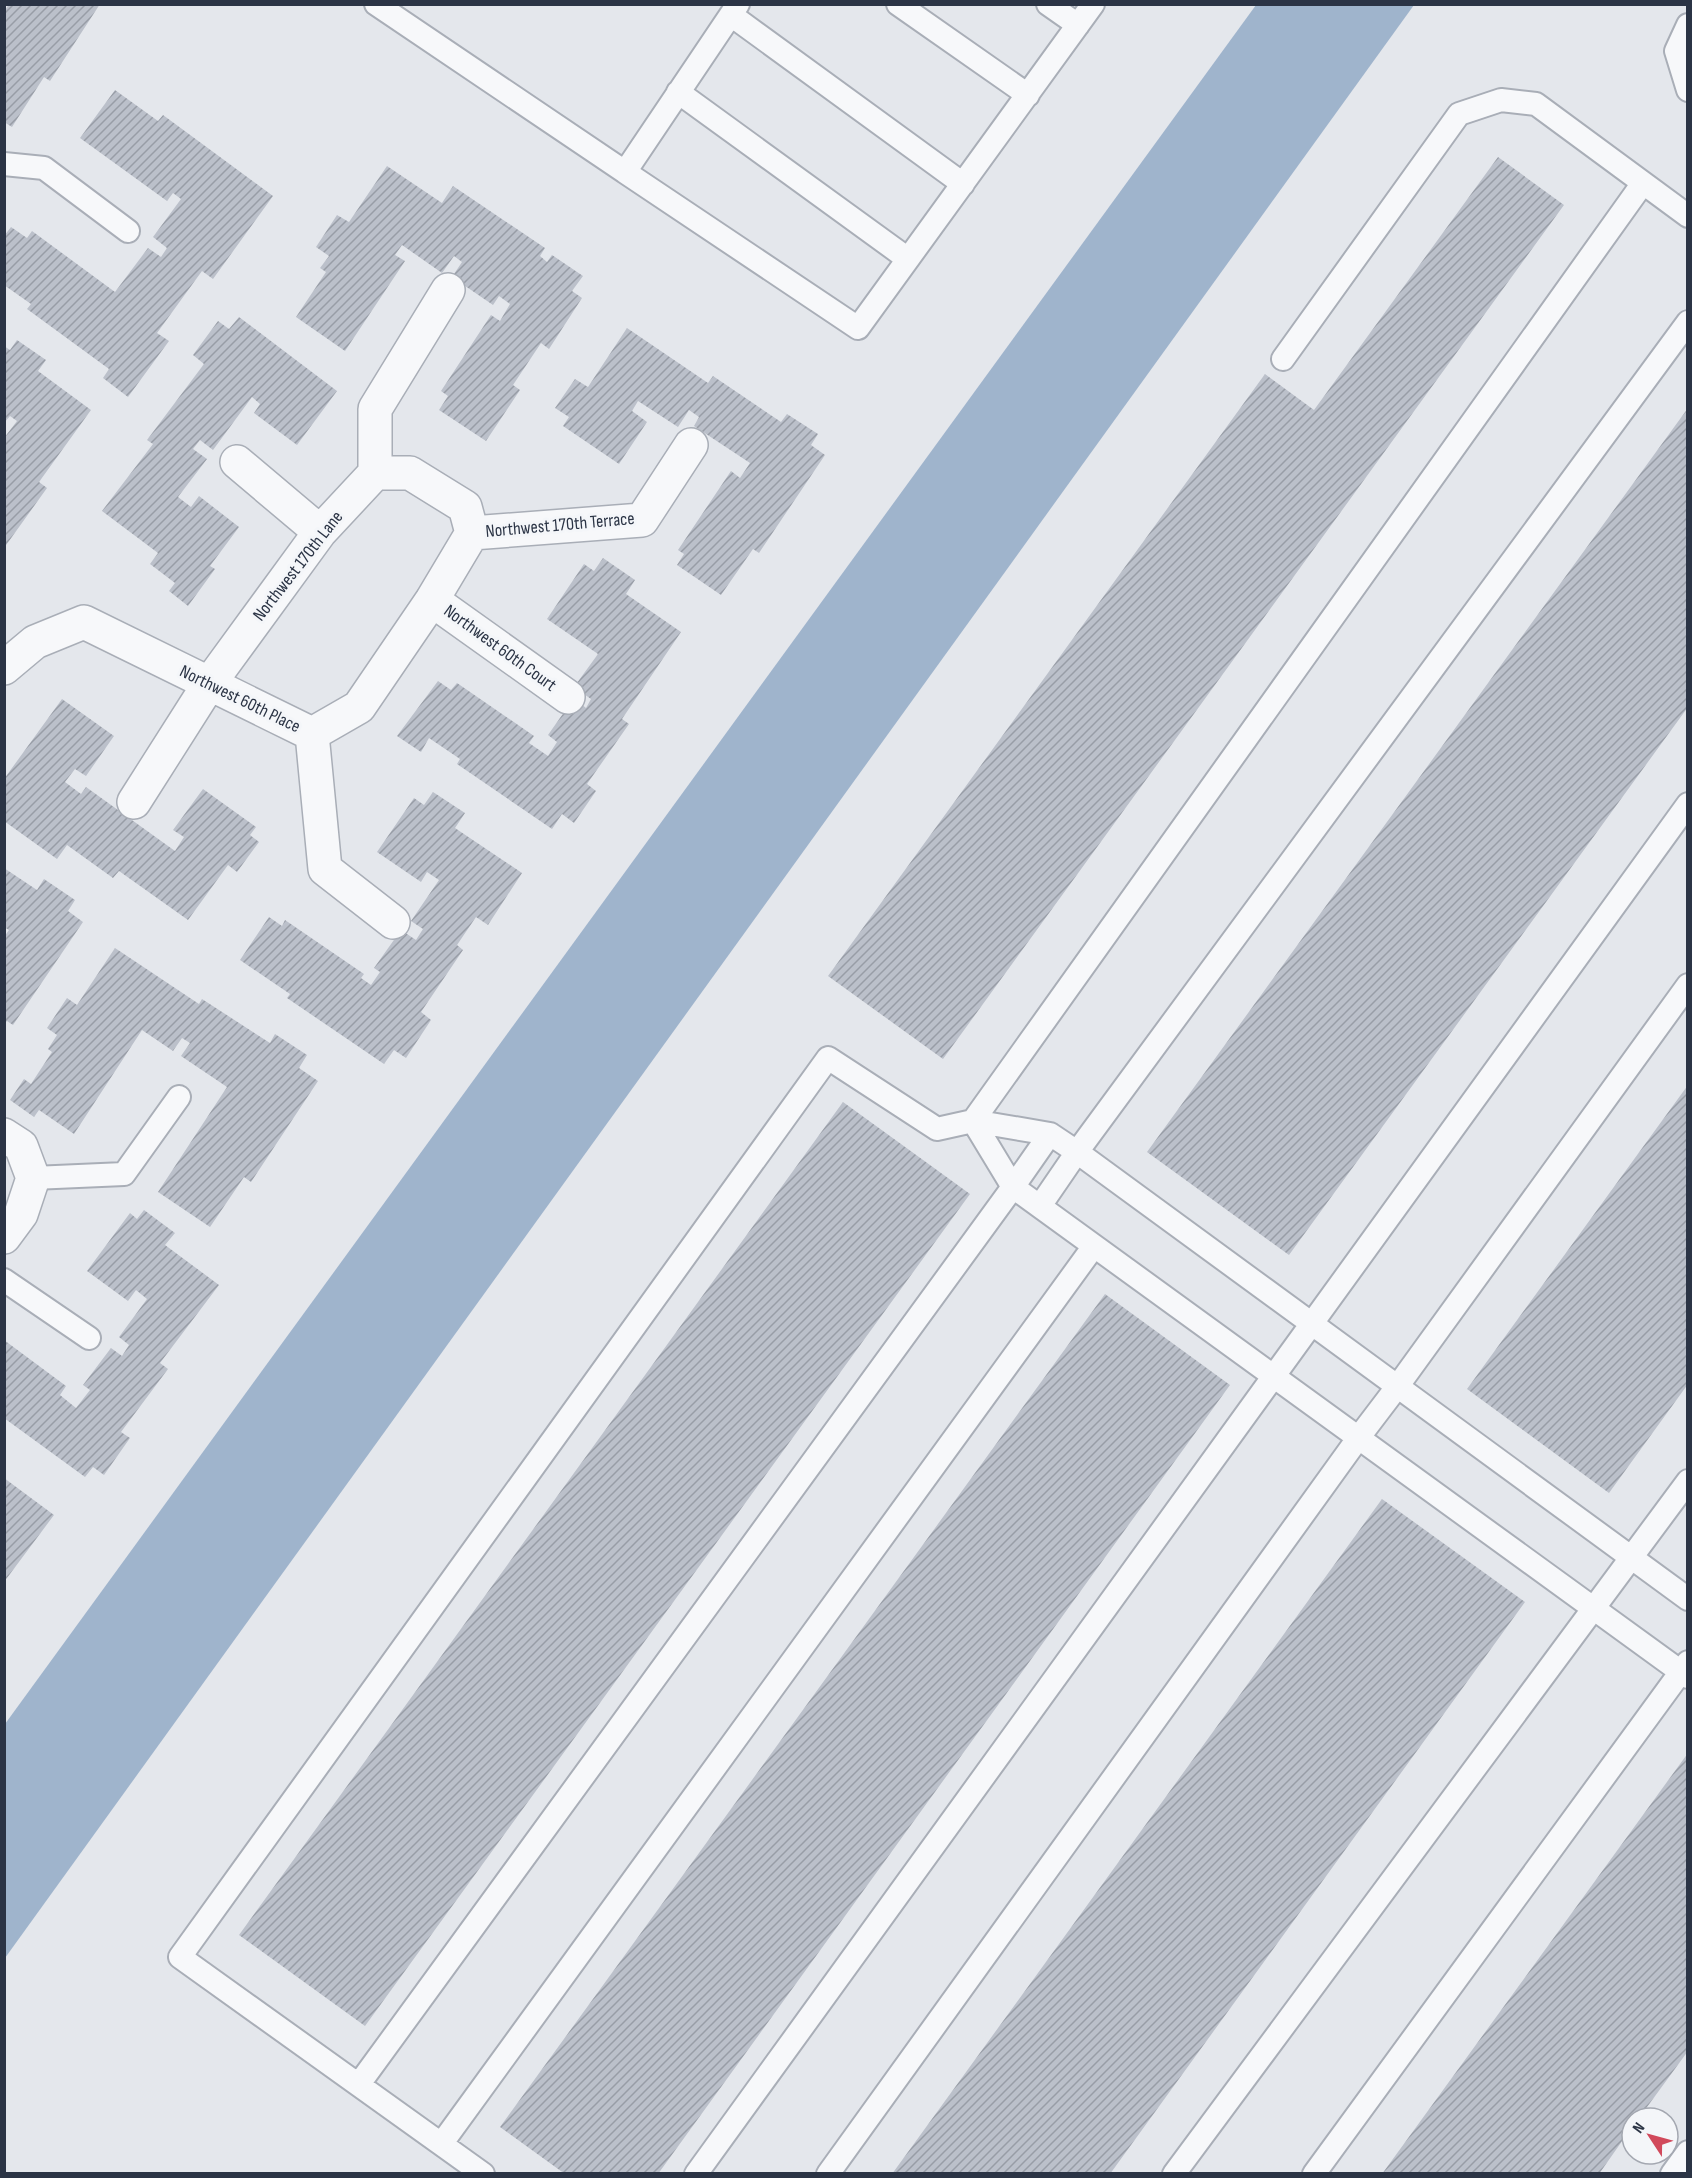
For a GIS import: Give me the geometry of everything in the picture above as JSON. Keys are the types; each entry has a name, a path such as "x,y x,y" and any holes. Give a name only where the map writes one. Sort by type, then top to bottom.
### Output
{"street":[{"path":"448,290 375,409 375,473 410,473 465,507 472,533"},
{"name":"Northwest 170th Terrace","path":"312,734 359,707 432,600 472,533 642,520 691,445"},
{"path":"237,462 320,532"},
{"name":"Northwest 170th Lane","path":"134,802 209,684 320,532 375,473"},
{"name":"Northwest 60th Court","path":"432,600 568,697"},
{"name":"Northwest 60th Place","path":"4,668 35,642 84,622 312,734 325,869 393,922"},
{"path":"4,1135 21,1146 33,1178 21,1214 4,1237"}],"lane":[{"path":"376,4 858,328 1093,4"},
{"path":"898,4 1028,95"},
{"path":"1048,4 1078,25"},
{"path":"625,171 735,10 963,184"},
{"path":"1688,25 1676,51 1688,90"},
{"path":"678,92 908,259"},
{"path":"1283,359 1459,114 1501,100 1536,104 1688,216"},
{"path":"4,164 44,168 128,231"},
{"path":"973,1121 1643,183"},
{"path":"1040,1206 1077,1152 1688,322"},
{"path":"696,2174 1688,804"},
{"path":"828,2174 1688,985"},
{"path":"483,2174 180,1957 828,1058 937,1129 973,1121 1050,1134 1688,1599"},
{"path":"33,1178 124,1174 179,1097"},
{"path":"973,1121 1013,1188 1594,1609 1685,1670 1314,2174"},
{"path":"359,2084 1013,1188 1050,1134"},
{"path":"442,2143 1094,1246"},
{"path":"4,1280 89,1338"},
{"path":"1174,2174 1688,1481"},
{"path":"1672,2174 1688,2152"}],"water":[{"path":"1256,5 1414,5 5,1958 5,1724"}],"building":[{"path":"9,4 100,4 50,81 44,77 12,127 4,122 4,12"},
{"path":"115,90 158,121 163,115 273,196 213,279 202,271 157,333 169,341 128,397 103,378 109,369 27,309 31,304 4,285 4,236 11,227 27,238 32,231 115,292 148,248 161,257 167,248 153,237 181,199 173,193 167,201 80,138"},
{"path":"1498,157 1564,205 943,1059 828,976 1265,374 1314,410"},
{"path":"387,166 442,203 453,186 545,248 540,256 547,262 552,255 583,276 572,291 582,298 549,349 541,343 513,385 520,390 486,441 439,410 448,396 441,391 491,315 500,321 510,304 499,296 493,305 452,277 462,262 454,256 442,273 402,245 395,255 405,261 345,351 296,317 326,272 320,268 329,256 316,247 337,215 349,222"},
{"path":"239,317 337,391 297,445 254,413 260,404 252,397 213,450 200,440 193,449 207,459 178,497 191,507 199,496 239,527 210,566 215,569 188,606 169,591 175,583 150,564 158,553 102,511 153,444 147,440 204,364 193,355 218,321 229,329"},
{"path":"627,328 708,383 713,376 781,422 787,414 818,434 811,445 825,455 759,553 753,549 721,595 677,565 684,554 678,550 731,471 740,478 750,463 694,426 699,417 689,410 678,427 638,401 632,411 647,422 619,464 563,426 569,417 555,408 575,379 588,387"},
{"path":"17,340 46,360 38,371 91,410 39,482 47,488 4,548 4,438 17,421 10,416 4,423 4,346 10,350"},
{"path":"1688,408 1688,707 1289,1255 1147,1152"},
{"path":"603,558 635,580 626,594 681,632 622,719 629,724 587,784 596,791 574,823 562,814 552,829 457,764 460,759 429,738 421,752 397,736 438,681 451,690 457,683 534,736 529,743 548,756 557,742 548,735 574,698 586,708 591,699 574,687 598,654 547,619 584,564 594,571"},
{"path":"62,699 114,736 86,776 75,769 65,782 81,794 86,787 175,851 184,837 173,830 203,789 256,827 250,835 259,842 237,872 228,865 188,920 119,871 113,878 67,845 57,859 4,821 4,779"},
{"path":"433,792 465,813 455,828 522,873 488,925 476,917 457,945 463,950 421,1012 431,1020 406,1058 394,1050 384,1064 287,998 290,994 240,960 269,917 282,926 285,920 364,974 361,978 371,985 380,972 374,968 401,930 416,940 423,929 411,921 439,880 427,872 421,882 377,852 414,798 424,805"},
{"path":"4,868 37,890 44,879 75,900 68,911 83,922 13,1025 7,1021 4,1024 4,937 9,930 4,927"},
{"path":"115,948 199,1004 202,999 270,1043 275,1034 307,1055 299,1068 318,1081 251,1182 244,1177 210,1227 158,1192 227,1087 181,1056 190,1043 182,1038 173,1051 142,1030 74,1134 39,1110 34,1117 10,1100 24,1079 31,1084 52,1052 48,1049 57,1035 47,1028 67,998 77,1005"},
{"path":"1688,1085 1688,1384 1609,1493 1467,1389"},
{"path":"843,1102 970,1194 365,2026 239,1935"},
{"path":"144,1210 175,1233 165,1245 219,1285 160,1363 168,1369 121,1432 130,1438 104,1475 93,1467 85,1477 4,1418 4,1340 66,1386 60,1395 76,1408 90,1390 83,1385 111,1348 122,1356 129,1345 119,1337 147,1299 136,1290 128,1301 87,1271 130,1213 137,1219"},
{"path":"1105,1294 1230,1385 658,2174 565,2174 500,2127"},
{"path":"4,1478 54,1515 4,1582"},
{"path":"1382,1499 1525,1602 1110,2174 892,2174"},
{"path":"1688,1753 1688,2051 1648,2106 1620,2106 1620,2144 1599,2174 1382,2174"}]}
